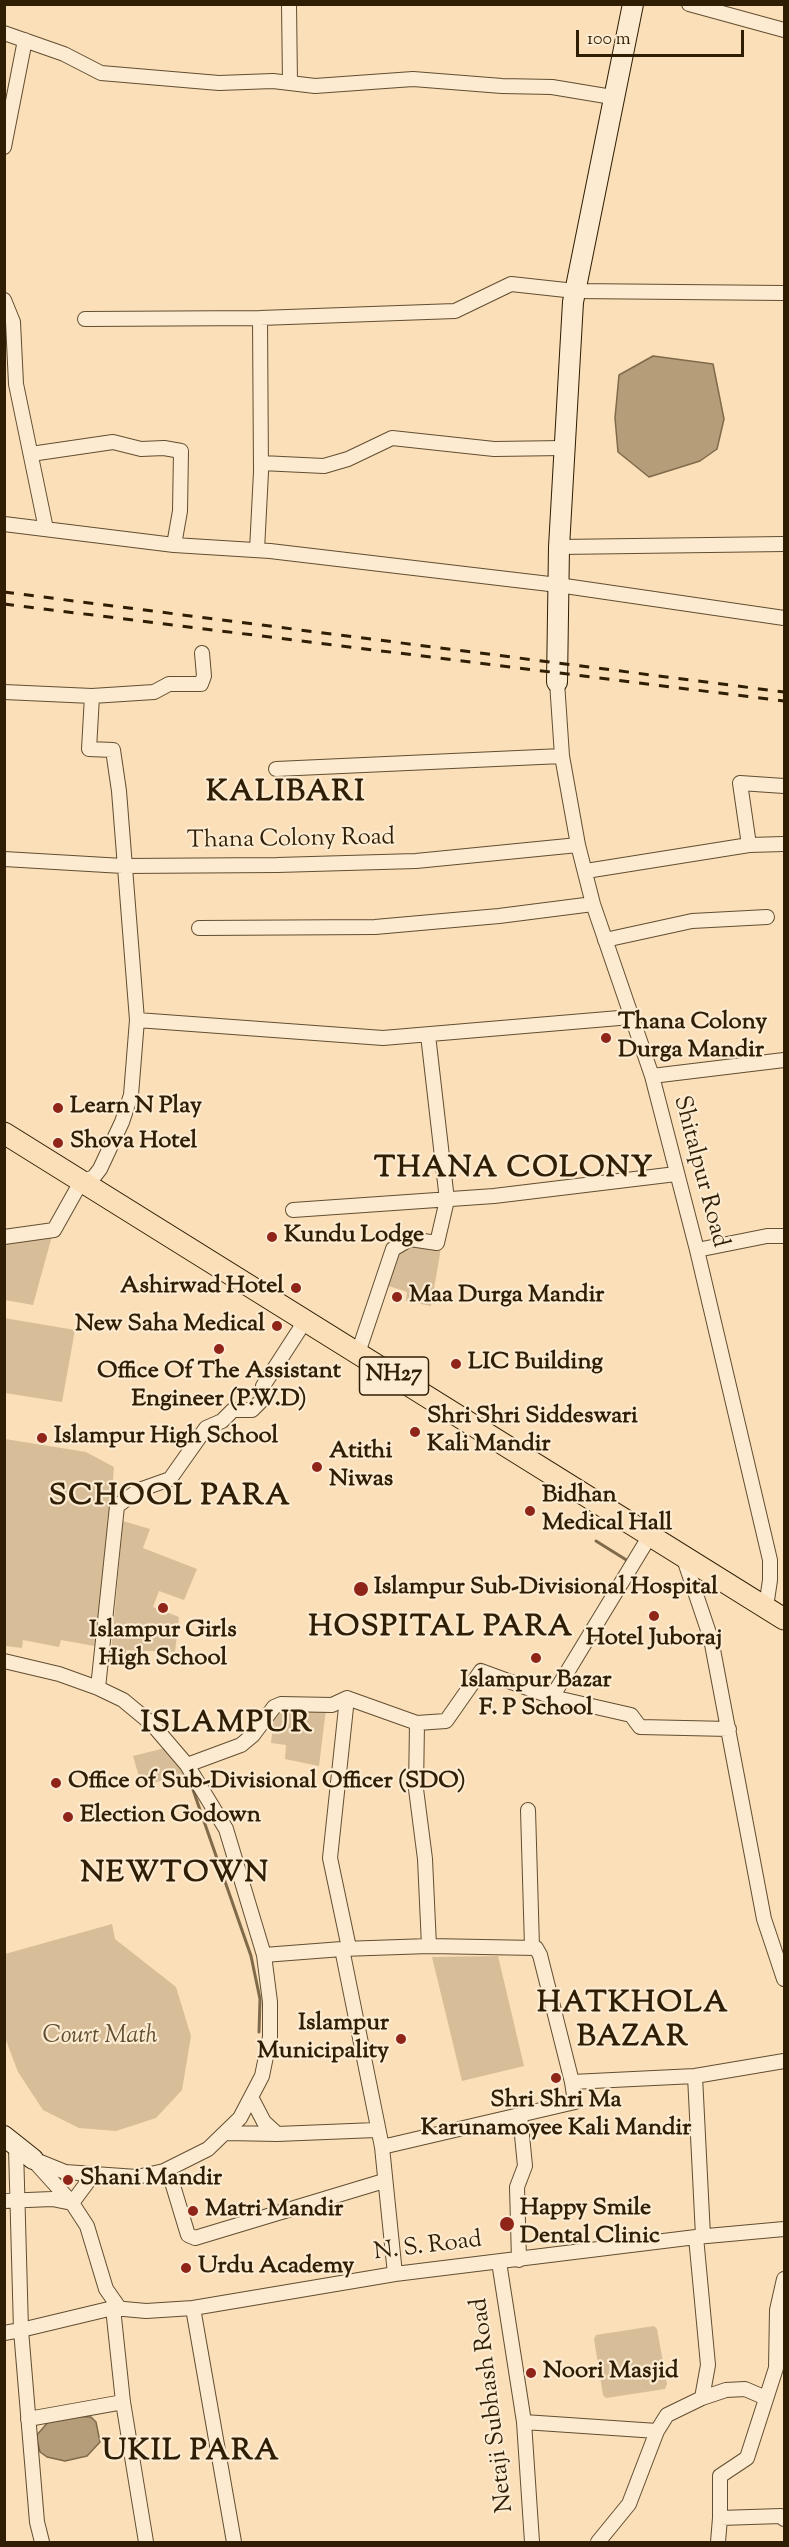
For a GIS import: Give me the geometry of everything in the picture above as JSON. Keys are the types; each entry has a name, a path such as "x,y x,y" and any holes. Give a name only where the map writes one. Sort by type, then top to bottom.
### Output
{"main road":[{"name":"NH27","path":"4,1133 651,1534 784,1619"}],"street":[{"path":"289,4 290,83"},
{"path":"557,682 563,448 575,291 612,97 633,4"},
{"path":"689,4 784,30"},
{"path":"4,33 64,54 100,73 219,83 290,83 315,86 413,80 552,87 612,97"},
{"path":"4,147 25,40"},
{"path":"85,319 260,318 455,311 510,284 575,291 784,293"},
{"path":"4,300 13,322 10,355 46,529"},
{"path":"257,550 261,463 260,318"},
{"path":"261,463 324,466 348,459 392,438 494,449 563,448"},
{"path":"31,454 113,442 141,449 164,448 181,452 180,511 174,545"},
{"path":"4,524 174,545 257,550 558,585 784,618"},
{"path":"559,547 784,544"},
{"path":"4,692 92,696 154,692 169,684 201,684 204,676 202,653"},
{"name":"Shitalpur Road","path":"557,682 561,756 578,845 593,904 652,1076 676,1174 698,1250 770,1560 766,1607"},
{"path":"4,1237 54,1230 82,1180 93,1178 100,1169 122,1122 132,1086 137,1020 123,866 119,791 113,750 89,749 92,696"},
{"path":"276,769 561,756"},
{"path":"749,845 740,783 784,786"},
{"path":"586,871 749,845 784,844"},
{"name":"Thana Colony Road","path":"4,859 123,866 416,861 578,845"},
{"path":"199,928 375,927 499,916 593,904"},
{"path":"605,940 692,921 767,917"},
{"path":"137,1020 383,1038 631,1017"},
{"path":"357,1353 393,1249 410,1239 437,1243 447,1200 428,1035"},
{"path":"652,1076 784,1060"},
{"path":"293,1210 447,1200 676,1174"},
{"path":"698,1250 767,1236 784,1236"},
{"path":"98,1688 117,1506 139,1490 170,1479 206,1428 222,1421 232,1410 252,1410 265,1397 264,1382 305,1321"},
{"path":"552,1696 651,1534"},
{"path":"683,1554 711,1640 764,1919 784,1979"},
{"path":"4,1661 59,1674 98,1688 123,1701 152,1724 187,1765 222,1820 264,1955 270,2002 270,2037 262,2076 252,2099 240,2118 208,2149 168,2169 137,2177 92,2176 65,2172 18,2148"},
{"path":"187,1765 241,1746 253,1735 274,1707 281,1704 332,1705 347,1698 417,1723 446,1721 481,1671 552,1696 631,1715 640,1726 729,1730"},
{"path":"347,1698 330,1858 376,2130 382,2146 395,2274"},
{"path":"417,1723 416,1790 425,1859 429,1946"},
{"path":"382,2146 575,2102 540,1955 532,1947 528,1810"},
{"path":"264,1955 346,1948 532,1947"},
{"path":"572,2082 695,2076 784,2061"},
{"path":"695,2076 700,2236 708,2365 702,2398"},
{"path":"252,2099 264,2122 277,2134"},
{"path":"519,2260 517,2187 525,2166 520,2115"},
{"path":"227,2133 277,2134 376,2130"},
{"path":"18,2148 21,2330 37,2522 42,2542"},
{"path":"18,2148 72,2203 87,2226 106,2289 117,2308 123,2402 146,2542"},
{"path":"168,2169 188,2235 195,2238 384,2181"},
{"path":"72,2203 92,2176"},
{"path":"4,2201 52,2199 72,2203"},
{"name":"N. S. Road","path":"4,2333 117,2308 193,2308 395,2274 700,2236 784,2229"},
{"name":"Netaji Subhash Road","path":"499,2262 524,2422 532,2542"},
{"path":"718,2542 720,2476 747,2457 776,2368 777,2310 784,2279"},
{"path":"193,2308 234,2542"},
{"path":"598,2542 629,2504 657,2431 667,2415 702,2398 726,2390 745,2389 766,2398"},
{"path":"28,2419 123,2402"},
{"path":"524,2422 657,2431"},
{"path":"720,2518 781,2516 784,2518"}],"green space":[{"path":"52,1236 33,1305 5,1300 4,1242"},
{"path":"404,1245 441,1248 431,1306 406,1301 407,1292 383,1284 391,1259"},
{"path":"4,1318 75,1330 62,1402 5,1393"},
{"path":"5,1439 86,1452 114,1467 100,1647 61,1640 59,1647 23,1640 22,1648 5,1646"},
{"path":"123,1521 150,1529 143,1548 197,1569 184,1600 159,1591 153,1607 179,1617 175,1652 126,1650 126,1663 104,1662 105,1652 111,1652"},
{"path":"326,1709 319,1766 285,1759 286,1745 271,1743 274,1717 278,1710"},
{"path":"165,1748 187,1774 145,1785 144,1779 140,1780 133,1756"},
{"name":"Court Math","path":"112,1924 115,1939 176,1987 191,2036 182,2090 156,2118 116,2131 79,2128 43,2110 18,2072 4,2035 5,1954"},
{"path":"498,1956 524,2066 462,2081 432,1957"},
{"path":"654,2326 657,2329 667,2384 665,2389 606,2398 603,2395 594,2339 596,2335"}],"shaded area":[{"path":"653,356 713,364 724,419 717,449 700,461 649,477 618,452 615,418 619,375"},
{"path":"67,2416 91,2417 96,2422 100,2442 87,2456 65,2461 47,2457 40,2452 36,2436 49,2421"}],"waterway":[{"path":"596,1541 628,1561"},
{"path":"191,1784 251,1956 260,1999 259,2032"}],"railway":[{"path":"4,592 784,692"},
{"path":"4,604 784,701"}],"place":[{"name":"Thana Colony Durga Mandir","path":"606,1038"},
{"name":"Learn N Play","path":"58,1108"},
{"name":"Shova Hotel","path":"58,1143"},
{"name":"Kundu Lodge","path":"272,1237"},
{"name":"Ashirwad Hotel","path":"296,1288"},
{"name":"Maa Durga Mandir","path":"397,1297"},
{"name":"New Saha Medical","path":"277,1326"},
{"name":"Office Of The Assistant Engineer (P.W.D)","path":"219,1349"},
{"name":"LIC Building","path":"456,1364"},
{"name":"Shri Shri Siddeswari Kali Mandir","path":"415,1432"},
{"name":"Islampur High School","path":"42,1438"},
{"name":"Atithi Niwas","path":"317,1467"},
{"name":"Bidhan Medical Hall","path":"530,1511"},
{"name":"Islampur Sub-Divisional Hospital","path":"361,1589"},
{"name":"Islampur Girls High School","path":"163,1608"},
{"name":"Hotel Juboraj","path":"654,1616"},
{"name":"Islampur Bazar F. P School","path":"536,1658"},
{"name":"Office of Sub-Divisional Officer (SDO)","path":"56,1783"},
{"name":"Election Godown","path":"68,1817"},
{"name":"Islampur Municipality","path":"401,2039"},
{"name":"Shri Shri Ma Karunamoyee Kali Mandir","path":"556,2078"},
{"name":"Shani Mandir","path":"68,2180"},
{"name":"Matri Mandir","path":"193,2211"},
{"name":"Happy Smile Dental Clinic","path":"507,2224"},
{"name":"Urdu Academy","path":"186,2268"},
{"name":"Noori Masjid","path":"531,2373"}],"district":[{"name":"KALIBARI","path":"286,795"},
{"name":"THANA COLONY","path":"514,1171"},
{"name":"SCHOOL PARA","path":"170,1499"},
{"name":"HOSPITAL PARA","path":"441,1630"},
{"name":"ISLAMPUR","path":"227,1726"},
{"name":"NEWTOWN","path":"175,1876"},
{"name":"HATKHOLA BAZAR","path":"633,2023"},
{"name":"UKIL PARA","path":"191,2454"}]}
